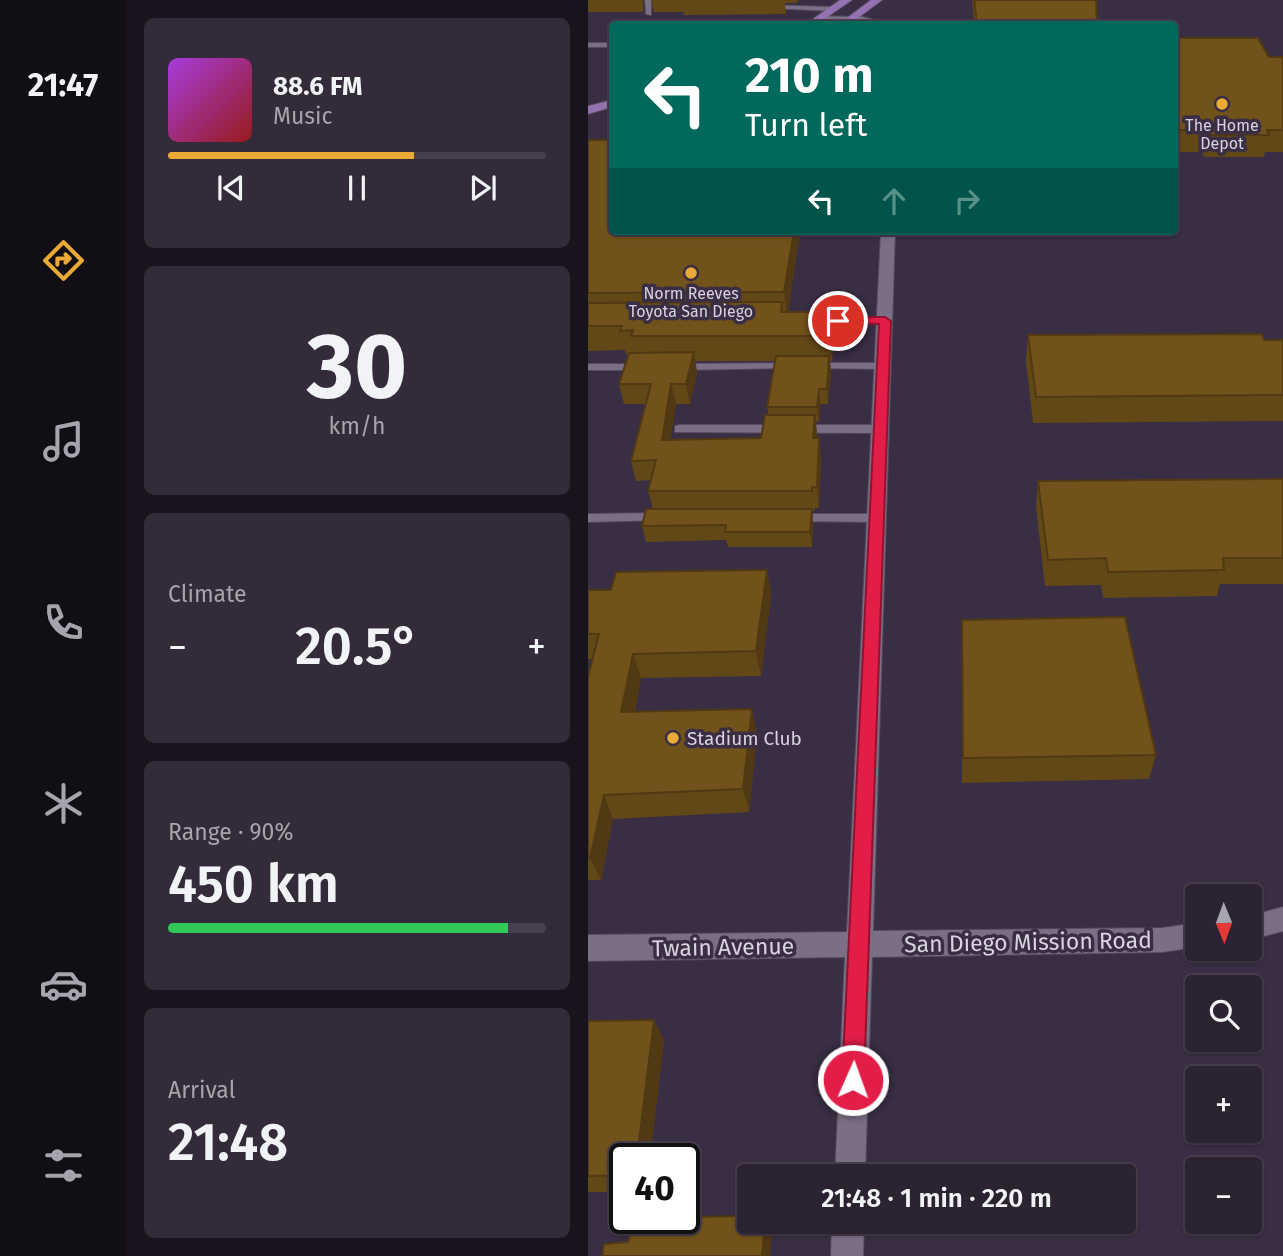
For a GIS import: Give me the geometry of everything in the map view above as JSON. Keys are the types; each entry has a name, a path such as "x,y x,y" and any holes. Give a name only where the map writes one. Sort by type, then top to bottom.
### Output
{"main road":[{"path":"816,21 847,0"},
{"path":"849,21 877,0"},
{"path":"588,110 609,105"}],"street":[{"path":"850,1164 888,235"},
{"path":"1262,925 1283,919"},
{"name":"San Diego Mission Road","path":"858,945 1161,940 1185,937"},
{"name":"Twain Avenue","path":"588,948 858,945"},
{"path":"847,1256 848,1234"}],"lane":[{"path":"648,0 649,15"},
{"path":"762,6 813,4 834,9"},
{"path":"588,46 609,46"},
{"path":"808,321 885,321"},
{"path":"669,367 883,366"},
{"path":"588,367 655,367"},
{"path":"679,429 880,429"},
{"path":"588,518 676,517"},
{"path":"785,517 876,518"}],"building":[{"path":"974,0 1096,0 1097,21 977,21"},
{"name":"The Home Depot","path":"1178,38 1258,38 1269,57 1283,57 1283,130 1267,130 1269,135 1208,135 1206,130 1178,130"},
{"name":"Norm Reeves Toyota San Diego","path":"588,140 609,140 609,235 793,235 784,292 588,293"},
{"path":"782,302 781,312 832,312 830,336 631,336 633,330 620,331 622,326 588,326 588,303"},
{"path":"1262,334 1264,340 1283,340 1283,395 1036,397 1028,335"},
{"path":"694,352 686,384 671,384 662,440 761,438 765,415 815,415 813,438 819,438 817,487 812,487 812,491 648,491 656,460 631,461 651,384 619,384 629,353"},
{"path":"776,356 829,356 827,389 819,389 817,407 767,407"},
{"path":"1283,479 1283,558 1223,558 1224,570 1108,572 1106,558 1048,560 1038,481"},
{"path":"646,509 812,509 810,532 725,532 726,525 642,526"},
{"name":"Stadium Club","path":"767,570 756,651 633,654 621,712 752,709 743,789 604,795 588,858 588,677 599,634 588,634 588,590 611,590 616,572"},
{"path":"1125,617 1156,755 963,758 962,620"},
{"path":"654,1020 639,1143 609,1143 609,1175 588,1176 588,1021"},
{"path":"737,1216 737,1234 764,1234 762,1256 602,1256 604,1244 628,1242 630,1234 700,1234 700,1217"}],"place":[{"name":"The Home Depot","path":"1222,104"},
{"name":"Norm Reeves Toyota San Diego","path":"691,273"},
{"name":"Stadium Club","path":"673,738"}],"route":[{"path":"838,321 885,321 853,1080"}]}
